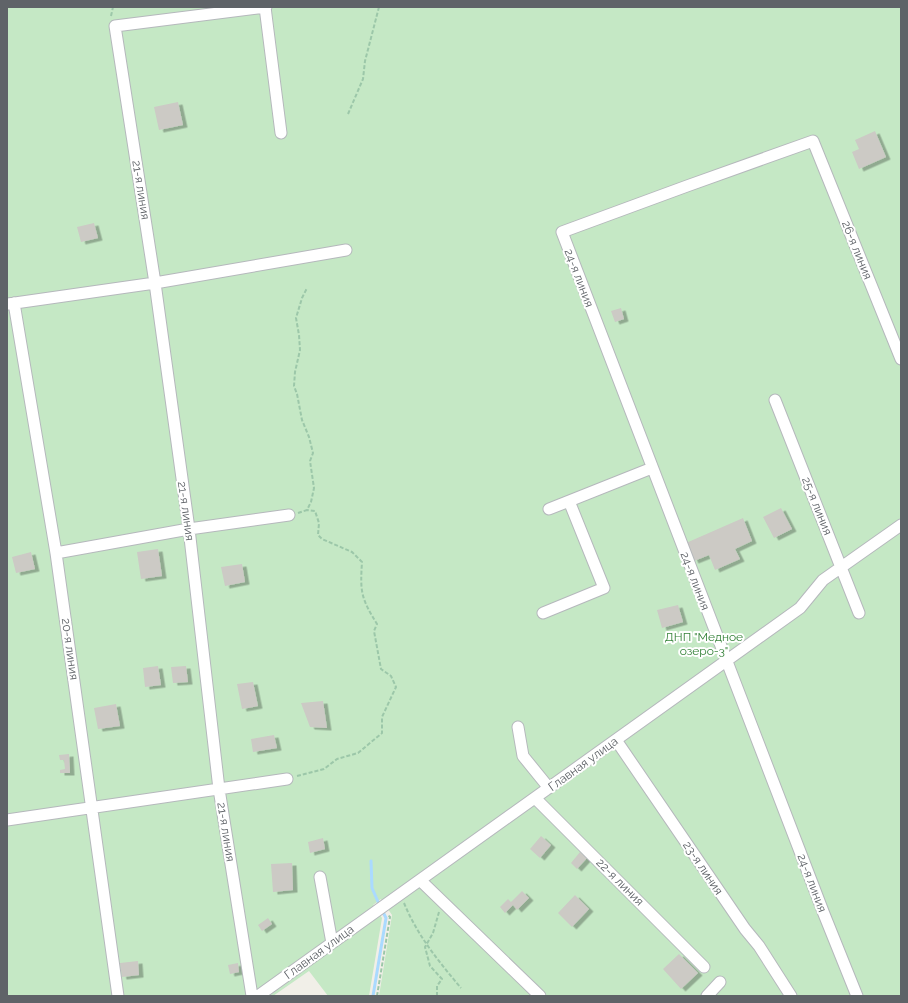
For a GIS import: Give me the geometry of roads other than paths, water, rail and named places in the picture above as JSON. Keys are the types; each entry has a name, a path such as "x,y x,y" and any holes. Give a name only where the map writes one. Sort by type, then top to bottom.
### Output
{"street":[{"name":"21-я линия","path":"252,996 219,789 189,529 155,283 116,26 266,7"},
{"path":"266,7 281,133"},
{"name":"26-я линия","path":"562,232 813,141 901,359"},
{"name":"24-я линия","path":"562,232 726,662 857,996"},
{"path":"11,304 155,283 346,250"},
{"name":"20-я линия","path":"11,304 56,552 118,996"},
{"name":"25-я линия","path":"775,400 859,613"},
{"path":"549,509 652,468"},
{"path":"543,613 604,588 569,501"},
{"path":"56,552 189,529 289,515"},
{"name":"Главная улица","path":"258,996 800,608 823,580 901,525"},
{"path":"518,728 523,756 549,788"},
{"name":"23-я линия","path":"616,740 745,929 759,946 791,996"},
{"path":"7,820 287,779"},
{"name":"22-я линия","path":"535,798 704,967"},
{"path":"320,877 332,944"},
{"path":"420,880 540,996"},
{"path":"707,996 720,982"}],"waterway":[{"path":"371,861 372,888 379,904"},
{"path":"373,996 386,918 383,912"}],"park label":[{"name":"ДНП \"Медное озеро-3\"","path":"704,644"}]}
